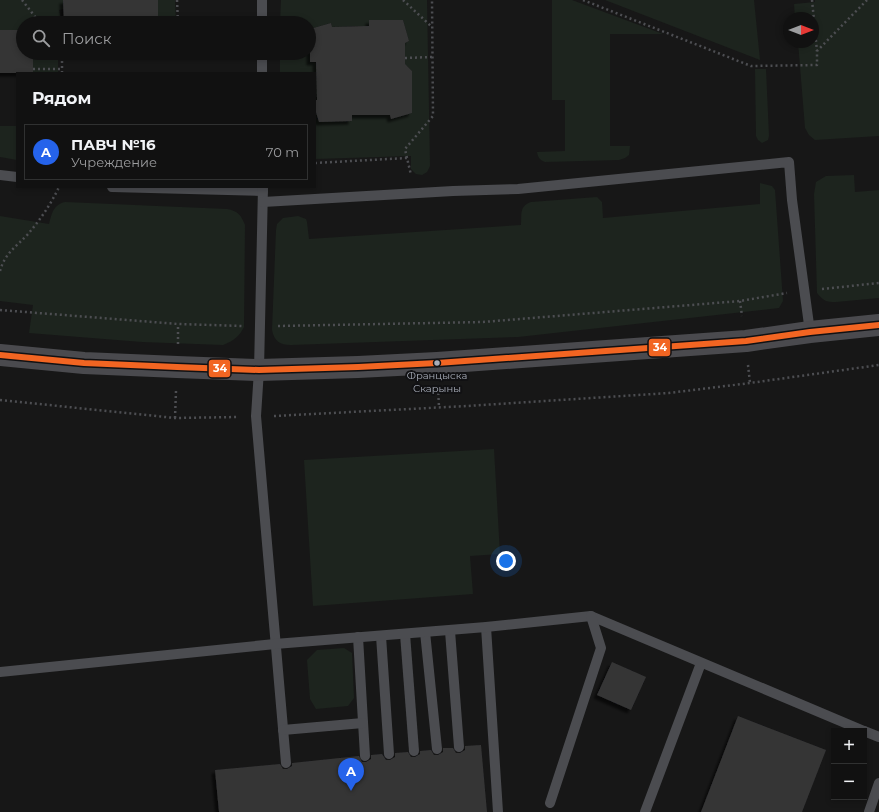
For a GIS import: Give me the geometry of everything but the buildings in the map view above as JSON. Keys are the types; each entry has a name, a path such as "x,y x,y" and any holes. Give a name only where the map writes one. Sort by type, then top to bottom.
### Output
{"main road":[{"path":"0,355 84,362 258,370 437,363 746,341 810,332 879,325"}],"lane":[{"path":"262,0 262,16"},
{"path":"262,60 262,72"},
{"path":"263,202 518,188 789,162 803,290 810,332"},
{"path":"0,175 16,177"},
{"path":"188,188 263,189 256,416 286,763"},
{"path":"0,672 275,644 486,628 592,616 857,728"},
{"path":"550,803 600,648 592,616"},
{"path":"486,628 498,812"},
{"path":"450,630 459,747"},
{"path":"425,632 437,749"},
{"path":"405,634 414,751"},
{"path":"382,636 389,754"},
{"path":"358,637 365,756"},
{"path":"645,812 701,663"},
{"path":"283,730 363,723"},
{"path":"867,732 879,737"},
{"path":"869,812 879,783"}],"path":[{"path":"22,0 35,16"},
{"path":"177,0 178,16"},
{"path":"403,0 432,27"},
{"path":"411,179 405,149 433,116 432,0"},
{"path":"583,0 751,66 818,65 812,0"},
{"path":"817,51 867,0"},
{"path":"405,58 432,57"},
{"path":"33,69 62,69 62,60"},
{"path":"316,162 407,158"},
{"path":"0,271 10,251 28,234 53,200 59,188"},
{"path":"0,310 178,324 259,326 483,322 740,301 803,290 879,283"},
{"path":"0,400 175,418 256,416 467,406 668,393 879,365"}],"shaded area":[{"path":"0,0 63,0 63,9 59,10 60,16 16,16 16,33 0,30"},
{"path":"158,0 175,0 176,16 155,16"},
{"path":"281,0 427,0 430,166 427,172 422,175 416,174 411,169 411,156 316,159 316,112 319,122 334,118 335,122 351,121 352,113 363,113 363,115 390,115 391,119 412,113 412,71 407,66 405,67 405,43 409,41 403,20 369,29 359,26 332,27 331,23 316,27 316,16 280,16"},
{"path":"552,0 572,0 663,34 610,34 610,146 630,146 629,155 625,158 619,160 545,162 538,156 537,152 565,151 565,100 552,100"},
{"path":"605,0 754,0 760,60"},
{"path":"815,0 879,0 879,136 815,140 809,135 805,128 798,48 819,48 819,12 795,12 794,4 815,2"},
{"path":"33,60 58,60 58,72 33,72"},
{"path":"280,60 310,60 310,62 318,63 317,100 316,72 280,72"},
{"path":"755,69 766,69 769,136 768,140 762,143 756,136"},
{"path":"0,126 16,126 16,160 0,157"},
{"path":"854,175 855,192 879,190 879,298 836,302 827,301 817,293 814,194 816,182 826,176"},
{"path":"760,183 772,186 775,190 783,301 779,308 518,337 291,345 278,342 273,334 276,230 277,224 283,218 298,216 306,219 309,239 521,225 521,214 523,208 531,202 597,197 602,202 603,218 760,204"},
{"path":"65,202 227,209 236,212 245,225 244,327 238,336 223,345 142,342 29,333 33,305 0,301 0,216 49,224 55,207"},
{"path":"494,449 500,554 470,556 473,594 313,606 304,460"},
{"path":"344,648 352,653 354,698 348,706 316,709 310,699 307,660 317,650"}],"transit line":[{"name":"34","path":"0,355 84,363 259,370 358,367 437,363 746,341 810,332 879,325"}],"place":[{"name":"Францыска Скарыны","path":"437,363"},
{"name":"ПАВЧ №16","path":"351,791"}]}
